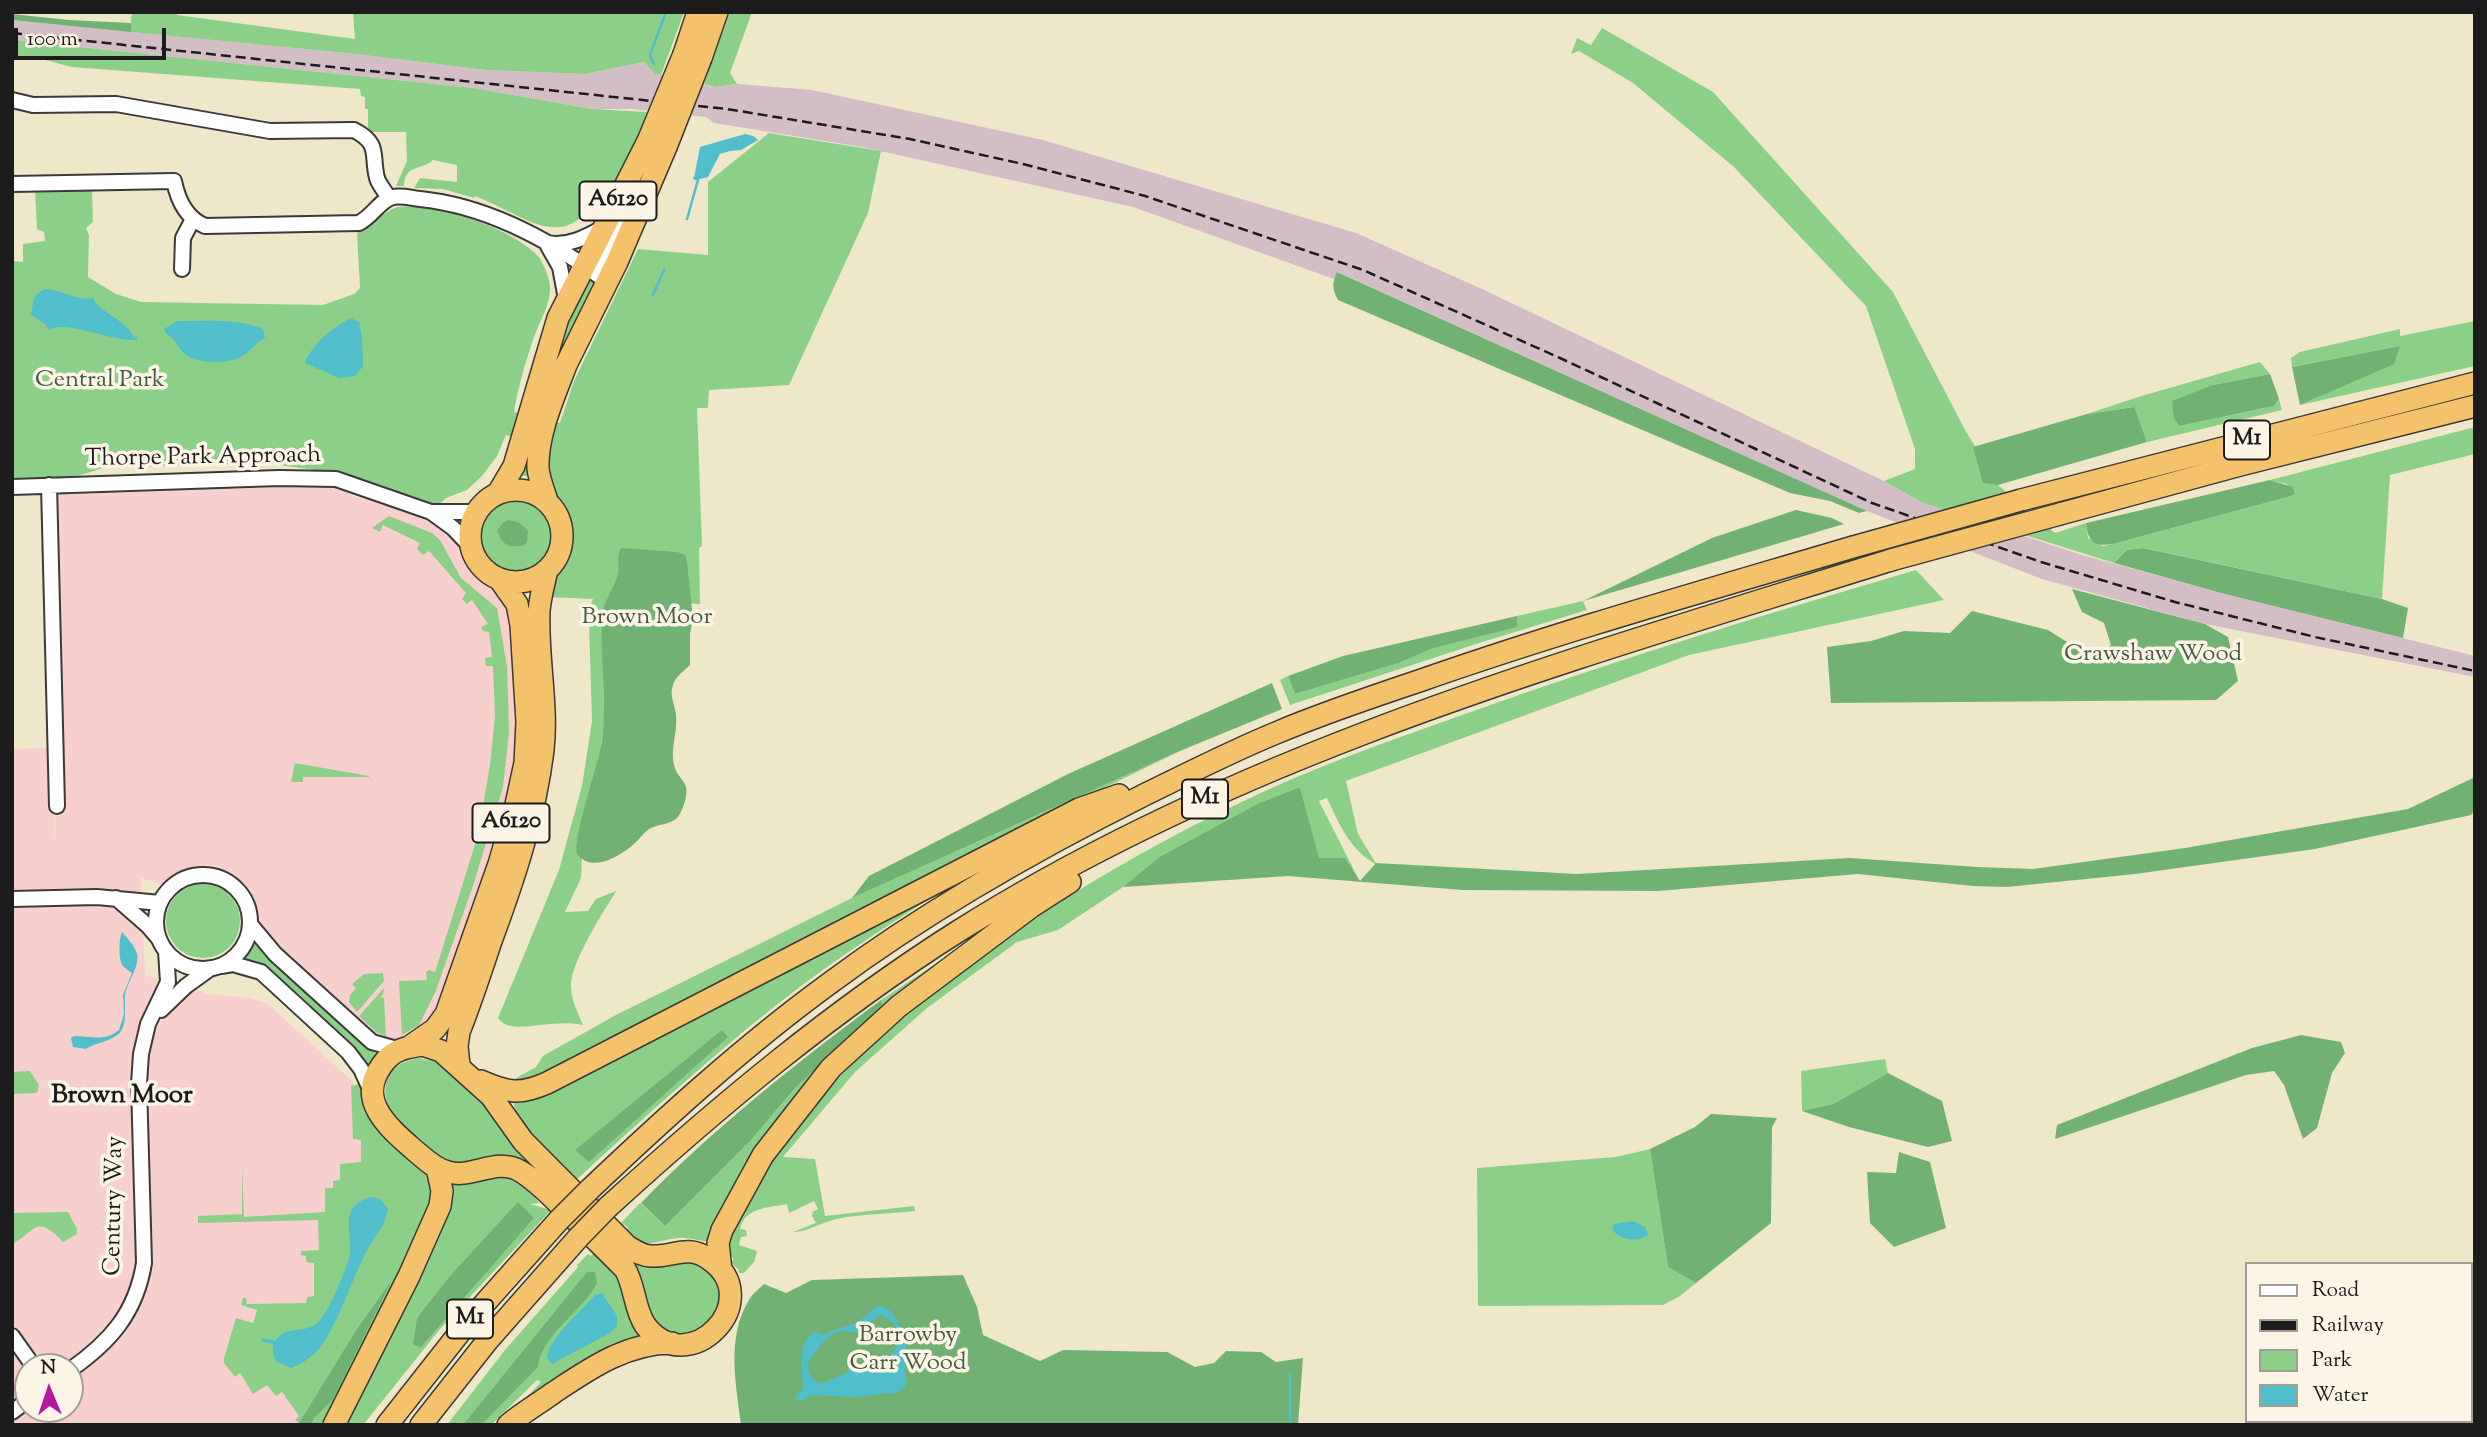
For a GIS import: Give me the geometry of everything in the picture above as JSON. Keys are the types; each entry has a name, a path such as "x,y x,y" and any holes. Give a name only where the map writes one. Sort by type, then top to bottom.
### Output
{"highway":[{"name":"A6120","path":"693,56 698,12"},
{"name":"A6120","path":"547,501 538,470 540,448 594,272 605,227 657,144 693,56 717,12"},
{"name":"A6120","path":"498,493 514,466 545,356 565,304 594,272 654,180 657,144"},
{"name":"M1","path":"387,1425 468,1322 589,1190 661,1122 830,982 939,909 1063,836 1213,761 1277,732 1472,662 1853,547 2021,500 2475,383"},
{"name":"M1","path":"421,1425 488,1339 578,1238 608,1207 755,1077 851,1003 958,931 1063,870 1228,788 1352,737 1481,691 1891,560 2240,465 2475,406"},
{"path":"511,489 524,490 547,501 555,511 562,535 561,548 547,570 525,581 500,580 488,573 477,562 470,546 469,534 476,512 498,493 511,489"},
{"name":"A6120","path":"466,1071 457,1046 459,1032 508,895 525,842 538,787 545,706 539,608 547,570"},
{"name":"A6120","path":"406,1047 435,1029 446,1014 499,864 525,763 526,689 521,625 517,604 500,580"},
{"name":"M1","path":"466,1071 509,1091 530,1090 1079,809 1213,761"},
{"name":"M1","path":"721,1270 718,1243 722,1230 763,1155 831,1068 899,1006 1031,907 1228,788"},
{"path":"508,1425 591,1367 628,1350 644,1345 683,1344 702,1340 717,1330 723,1322 730,1295 727,1280 710,1259 696,1253 680,1251 649,1256 627,1246 523,1140 500,1106 466,1071 432,1047 406,1047 394,1052 378,1070 373,1083 375,1106 386,1125 437,1168 457,1173 508,1166 538,1183 625,1269 640,1316 653,1333 672,1343"},
{"path":"334,1425 409,1276 440,1206 442,1191 437,1168"}],"street":[{"path":"12,100 33,105 116,104 270,131 354,130 365,135 372,143 376,154 376,176 389,198"},
{"path":"12,184 174,181 177,196 192,221 205,226 359,223 370,218 389,198 399,196 437,200 464,205 509,223 594,272"},
{"path":"182,269 183,238 192,221"},
{"path":"546,243 558,245 571,242 605,227"},
{"path":"546,243 560,267 566,293 565,304"},
{"name":"Thorpe Park Approach","path":"12,487 279,478 336,479 431,512 453,528 470,546"},
{"path":"49,485 57,806"},
{"name":"Thorpe Park Approach","path":"431,512 476,512"},
{"path":"151,1018 186,986 232,959 241,950 248,937 250,924 247,905 238,891 218,877 197,875 186,878 172,887 160,903 156,928 163,946"},
{"path":"116,898 148,926 173,958 191,968 233,964 261,972 348,1052 361,1069 373,1094"},
{"path":"12,899 116,898 160,903"},
{"path":"250,924 275,954 372,1041 393,1048 406,1047"},
{"name":"Century Way","path":"84,1358 114,1333 132,1303 142,1275 139,1084 141,1054 151,1018 168,982 163,946"},
{"path":"12,1336 24,1353"}],"shaded area":[{"path":"12,20 356,54 486,70 585,74 644,62 655,74 716,87 737,84 812,90 1043,140 1356,233 1482,289 1884,481 1923,503 2082,555 2221,593 2475,656 2475,677 2205,624 2042,579 1867,511 1338,272 1334,279 1133,207 862,147 714,123 706,117 631,109 594,109 473,88 12,40"},
{"path":"159,482 343,486 351,496 377,501 405,512 411,504 470,546 477,562 500,580 509,591 525,763 435,1029 383,1046 250,924 247,905 229,883 218,877 197,875 185,878 172,887 141,878 145,975 209,994 250,998 268,1004 353,1082 361,1113 379,1144 329,1256 312,1306 257,1316 246,1328 310,1405 298,1425 12,1425 12,749 51,748 55,847 56,495 61,489"}],"green space":[{"path":"134,12 176,12 177,15 355,39 353,12 684,12 661,75 655,74 644,62 585,74 486,70 131,32 131,16"},
{"path":"730,12 752,12 730,73 737,84 716,87 704,84"},
{"path":"12,14 131,23 131,32 12,20"},
{"path":"1602,28 1713,92 1893,292 1964,428 1998,485 2055,533 2086,523 2088,538 2103,546 2113,544 2295,495 2287,484 2270,480 2475,427 2475,454 2390,475 2382,599 2144,548 2127,550 2114,563 1923,503 1884,481 1915,469 1915,449 1866,306 1734,167 1633,83 1579,51 1571,54 1577,38 1591,45"},
{"path":"12,40 473,88 593,109 647,112 634,146 609,192 602,188 589,210 575,222 560,227 545,226 475,196 474,198 443,189 414,188 420,178 457,182 457,165 433,160 407,174 404,186 396,186 407,161 406,132 368,132 368,109 365,109 365,97 361,96 360,89 72,67 41,59 12,56"},
{"name":"Central Park","path":"769,133 881,151 868,213 789,385 709,390 708,408 697,408 702,546 699,548 700,604 608,599 602,617 604,719 600,758 577,842 577,852 582,856 581,878 565,912 588,911 596,899 616,891 588,938 572,977 572,996 583,1025 507,1025 498,1018 559,870 582,786 592,721 589,621 593,599 547,597 568,546 567,525 555,501 530,476 519,476 529,441 506,435 497,456 482,476 467,490 446,498 431,512 336,473 266,463 103,468 49,485 20,480 12,487 12,261 23,262 23,244 45,241 44,232 37,229 35,190 92,189 93,222 86,228 89,235 88,277 116,294 141,302 323,305 354,294 360,288 357,231 389,211 398,207 414,207 472,219 525,245 540,258 548,276 548,302 527,358 514,412 533,417 555,349 586,278 595,284 539,418 560,423 574,381 638,249 708,255 708,182"},
{"path":"1337,272 1867,511 1859,513 1830,501 1790,493 1338,300 1333,286"},
{"path":"2475,321 2475,366 2300,405 2319,397 2400,346 2292,367 2291,358 2300,352 2400,329 2400,336"},
{"path":"2400,346 2394,364 2300,405 2292,367"},
{"path":"2260,362 2270,374 2213,385 2174,419 2179,426 2274,406 2279,399 2282,410 2147,442 2133,407 2087,414 2138,397"},
{"path":"2270,374 2279,399 2274,406 2179,426 2174,419 2172,401 2213,385"},
{"path":"2134,407 2147,442 1998,485 1983,483 1973,447 2087,414"},
{"path":"2270,480 2293,487 2295,495 2113,544 2097,544 2088,535 2086,523"},
{"path":"507,497 523,497 537,503 548,514 554,528 554,544 548,558 537,569 523,575 507,575 493,569 482,558 476,544 476,528 482,514 493,503"},
{"path":"1796,510 1832,518 1844,524 1583,601 1712,538"},
{"path":"389,516 432,533 440,540 461,578 497,608 507,666 509,733 503,787 474,883 435,993 419,1025 402,1035 399,981 427,980 426,972 435,972 478,835 495,716 493,666 486,666 485,658 492,657 489,632 483,631 481,627 488,624 472,600 467,604 462,599 466,593 429,551 423,555 417,549 420,543 383,525 380,532 372,528"},
{"path":"509,520 518,522 528,530 527,542 524,545 510,546 501,539 497,530"},
{"name":"Brown Moor","path":"621,548 677,552 685,555 687,562 693,619 690,665 676,679 672,693 676,722 673,762 685,784 686,794 682,810 675,820 649,829 614,858 591,863 578,855 578,835 602,741 603,613 618,574"},
{"path":"2143,548 2382,599 2408,608 2403,638 2221,593 2114,563 2127,550"},
{"path":"1916,570 1944,600 1689,655 1346,781 1358,834 1377,865 1353,845 1341,828 1327,798 1319,801 1360,882 1319,859 1300,787 1259,803 1159,857 1123,887 1058,930 1017,942 927,1008 855,1072 783,1157 815,1159 825,1216 914,1206 915,1211 846,1217 793,1232 816,1223 812,1216 818,1209 814,1201 789,1213 787,1204 758,1210 747,1216 740,1229 746,1230 747,1236 741,1237 739,1245 757,1251 754,1262 744,1273 739,1273 731,1263 733,1257 729,1258 727,1235 731,1236 760,1177 799,1122 844,1072 935,992 1070,895 1215,815 1318,768 1372,747 1644,653"},
{"name":"Crawshaw Wood","path":"2072,589 2205,624 2228,637 2238,681 2216,700 1831,703 1827,647 1871,641 1904,631 1950,633 1972,611 2048,630 2091,657 2111,645 2104,623 2082,612"},
{"path":"1583,601 1587,610 1290,705 1280,680 1288,676 1295,694 1399,663 1431,649 1516,627 1517,616"},
{"path":"1517,616 1517,627 1431,649 1399,663 1295,694 1288,676 1343,656"},
{"path":"1272,683 1282,709 1180,751 852,898 869,876 1068,774"},
{"path":"1180,751 1071,804 531,1081 511,1081 536,1067 543,1056 614,1016 852,898"},
{"path":"295,763 369,777 303,777 303,782 291,782"},
{"path":"2475,777 2475,809 2471,815 2315,849 2135,874 2007,887 1858,874 1658,891 1463,890 1288,876 1123,887 1159,857 1259,803 1300,787 1319,858 1345,858 1360,881 1376,863 1577,874 1850,858 2033,869 2185,848 2408,809"},
{"path":"1010,849 878,932 801,986 714,1056 575,1181 520,1121 514,1101"},
{"path":"203,884 224,890 234,900 240,921 234,942 224,952 203,958 182,952 172,942 166,921 172,900 182,890"},
{"path":"254,938 274,961 377,1055 370,1068 316,1018 240,959"},
{"path":"964,945 828,1066 712,1242 682,1238 646,1243 625,1230 628,1227 621,1223 640,1203 665,1226 752,1139 796,1087 883,1008 881,1000"},
{"path":"383,973 384,981 357,1012 349,1002 350,995 356,988 352,984 364,974"},
{"path":"384,988 380,997 384,998 386,1036 376,1032 359,1016"},
{"path":"881,1000 883,1008 796,1087 752,1139 665,1226 641,1203 697,1148 756,1097"},
{"path":"722,1030 728,1037 589,1162 575,1150"},
{"path":"2301,1035 2341,1042 2345,1053 2332,1073 2317,1128 2303,1139 2284,1085 2274,1071 2246,1075 2055,1139 2057,1125 2252,1048"},
{"path":"418,1058 437,1062 484,1100 629,1253 694,1260 716,1275 723,1300 712,1324 688,1334 674,1334 661,1327 548,1184 457,1165 404,1128 389,1109 386,1084 390,1074 398,1066"},
{"path":"1885,1059 1888,1073 1833,1104 1802,1111 1801,1071"},
{"path":"30,1071 39,1085 37,1093 13,1094 12,1112 12,1072"},
{"path":"1888,1073 1942,1101 1952,1141 1928,1147 1849,1127 1802,1111 1833,1104"},
{"path":"358,1084 431,1176 435,1191 414,1241 323,1425 302,1425 295,1420 299,1416 282,1392 276,1396 267,1385 253,1394 240,1373 235,1377 224,1363 224,1358 236,1318 253,1323 257,1310 241,1305 243,1298 246,1298 247,1304 306,1303 307,1297 314,1296 314,1263 306,1262 306,1256 301,1255 301,1251 319,1250 318,1220 198,1223 198,1216 242,1214 242,1166 244,1217 325,1212 325,1188 333,1188 333,1181 340,1180 340,1164 361,1162 361,1140 353,1139 351,1086"},
{"path":"1711,1114 1777,1118 1772,1127 1771,1223 1696,1283 1668,1267 1650,1149 1695,1127"},
{"path":"1650,1149 1668,1267 1696,1283 1663,1305 1478,1306 1477,1168 1616,1157"},
{"path":"1899,1152 1930,1162 1946,1228 1894,1247 1870,1223 1867,1172 1896,1173"},
{"path":"487,1174 517,1182 539,1203 530,1204 551,1210 440,1329 363,1425 341,1425 447,1179"},
{"path":"518,1202 534,1218 421,1347 413,1345 417,1318 450,1276"},
{"path":"68,1212 77,1234 63,1242 54,1233 41,1227 12,1244 12,1213"},
{"path":"594,1253 619,1276 630,1316 641,1340 520,1404 541,1382 537,1380 491,1425 447,1425 505,1350 577,1265 588,1254 591,1256"},
{"path":"587,1272 595,1272 597,1283 554,1334 541,1355 538,1367 481,1425 463,1425"},
{"name":"Barrowby Carr Wood","path":"963,1275 977,1307 983,1335 1040,1361 1063,1350 1167,1352 1195,1367 1214,1363 1226,1351 1261,1352 1276,1362 1303,1358 1298,1425 741,1425 734,1361 737,1329 749,1300 764,1284 786,1293 812,1280"},
{"path":"392,1280 333,1399 314,1418 311,1425 298,1425 357,1329"}],"water":[{"path":"745,134 758,140 741,150 720,154 708,177 696,180 694,178 700,147"},
{"path":"44,289 93,298 101,308 125,325 137,340 66,327 49,330 30,314 33,301"},
{"path":"351,318 359,322 362,337 363,366 355,376 339,378 305,363 324,337"},
{"path":"178,321 221,321 253,325 263,329 265,338 239,358 219,362 204,361 185,354 166,334 164,329"},
{"path":"122,932 137,954 135,969 125,995 125,1017 123,1028 112,1038 86,1049 73,1047 71,1038 74,1036 103,1037 119,1030 124,1014 123,995 132,973 123,966 120,959"},
{"path":"371,1197 380,1199 388,1209 383,1225 369,1247 328,1334 315,1353 300,1364 291,1368 276,1361 273,1344 261,1341 263,1338 275,1341 283,1333 313,1326 324,1315 350,1255 349,1217 352,1209 359,1202"},
{"path":"1633,1221 1645,1227 1648,1235 1630,1239 1612,1230 1614,1224"},
{"path":"602,1293 617,1316 617,1326 610,1333 552,1364 547,1358 553,1342 595,1295"},
{"path":"876,1306 892,1313 903,1341 906,1342 905,1387 894,1394 856,1397 810,1395 804,1400 797,1400 795,1396 803,1389 802,1358 809,1337 815,1332 823,1335 853,1324","holes":["880,1315 892,1322 897,1333 897,1346 890,1355 878,1363 850,1367 848,1372 821,1384 813,1378 808,1363 822,1343 840,1331 857,1332"]}],"waterway":[{"path":"654,64 650,55 666,12"},
{"path":"687,219 698,180 694,178"},
{"path":"653,295 664,270"},
{"path":"1290,1374 1290,1425"}],"railway":[{"path":"12,33 727,109 910,139 1023,164 1145,196 1363,270 1872,503 2041,562 2175,602 2315,637 2475,671"}],"district":[{"name":"Brown Moor","path":"122,1098"}]}
